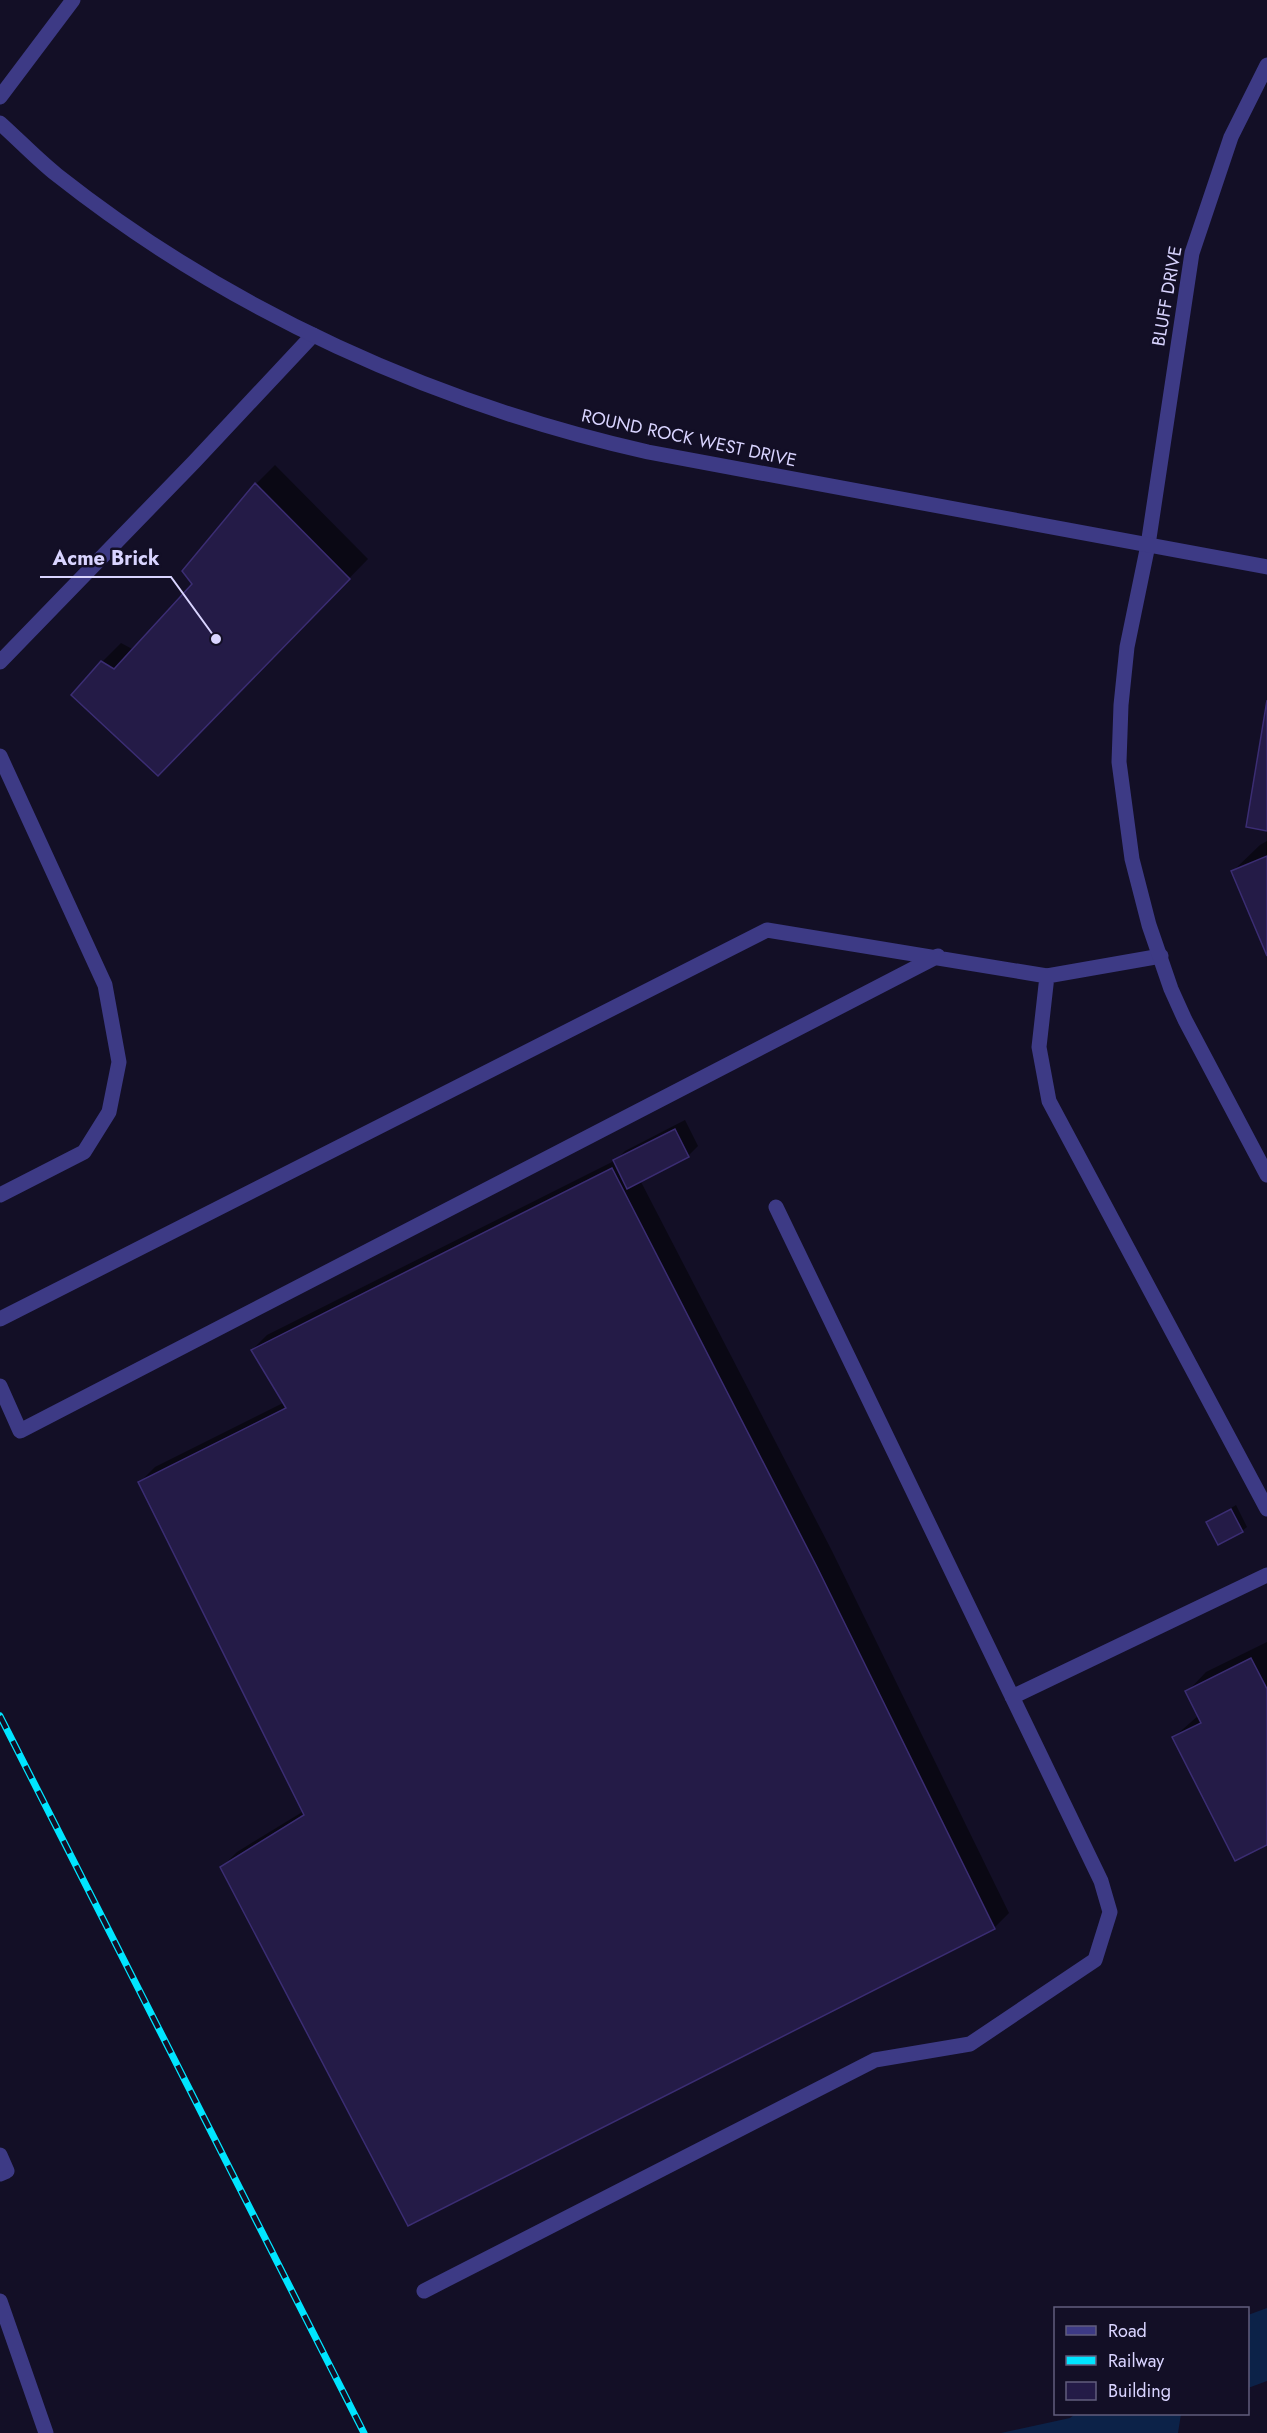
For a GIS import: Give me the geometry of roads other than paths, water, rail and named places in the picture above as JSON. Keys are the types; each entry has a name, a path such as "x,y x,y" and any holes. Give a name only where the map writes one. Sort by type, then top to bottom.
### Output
{"street":[{"path":"0,97 73,0"},
{"name":"BLUFF DRIVE","path":"1267,65 1231,137 1191,253 1148,545 1127,647 1121,705 1119,762 1132,859 1149,925 1185,1020 1267,1175"},
{"name":"ROUND ROCK WEST DRIVE","path":"0,123 56,174 137,233 223,287 340,349 460,398 585,438 660,454 1267,567"},
{"path":"0,662 194,462 313,334"},
{"path":"0,756 105,986 120,1062 109,1112 84,1152 0,1195"},
{"path":"0,1319 767,930 1047,976 1161,956"},
{"path":"0,1386 20,1431 938,957"},
{"path":"1047,976 1039,1047 1049,1101 1267,1509"},
{"path":"424,2291 875,2060 970,2044 1095,1960 1110,1912 1101,1881 776,1207"},
{"path":"1012,1697 1267,1575"},
{"path":"0,2155 7,2171 0,2174"},
{"path":"0,2301 46,2433"}],"water":[{"path":"1267,2308 1267,2381 1249,2388 1249,2315"},
{"path":"1074,2415 1181,2415 1178,2433 1001,2433 1070,2418"}],"railway":[{"path":"0,1716 364,2433"}],"place":[{"name":"Acme Brick","path":"216,639"}]}
